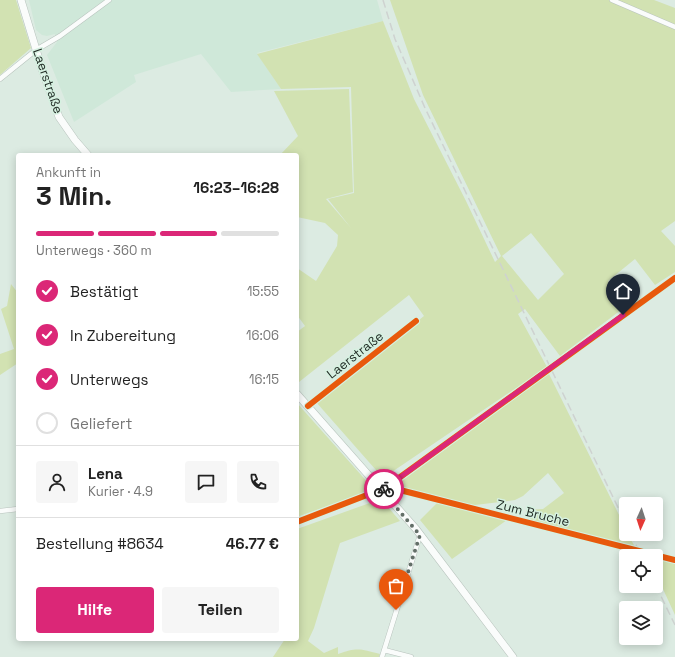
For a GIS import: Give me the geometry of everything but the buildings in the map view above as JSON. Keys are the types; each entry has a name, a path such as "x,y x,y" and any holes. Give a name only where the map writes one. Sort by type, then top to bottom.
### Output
{"main road":[{"name":"Laerstraße","path":"21,0 36,50 60,117 75,140 86,153"},
{"path":"299,396 383,489 513,657"}],"street":[{"path":"0,79 36,50 60,36 109,0"},
{"path":"612,0 675,27"},
{"path":"299,521 383,489 675,278"},
{"name":"Laerstraße","path":"308,406 416,321"},
{"name":"Zum Bruche","path":"383,489 399,490 675,560"},
{"path":"0,511 16,509"},
{"path":"382,657 420,535"},
{"path":"384,650 411,657"}],"shaded area":[{"path":"29,0 377,0 383,21 257,53 281,89 231,92 201,54 134,75 136,82 74,122 47,55 57,42 55,34 47,36 42,35 36,30"}],"green space":[{"path":"0,0 16,0 31,48 0,75"},
{"path":"390,0 654,0 675,8 675,221 661,231 675,246 675,272 655,285 635,259 608,281 625,307 560,356 525,309 518,314 547,367 383,478 316,402 424,316 409,295 299,382 299,330 305,326 299,318 299,269 316,281 337,246 338,235 325,223 299,217 299,153 282,153 298,136 274,91 349,89 353,192 326,199 351,228 328,199 354,193 351,87 281,89 257,54 383,21 414,99 495,262 501,256 423,95","holes":["531,233 564,274 538,300 502,256"]},
{"path":"11,284 16,290 16,364 0,375 0,354 14,349 1,309 7,306"},
{"path":"549,374 619,515 619,541 632,541 635,547 532,522 526,510 543,509 564,493 548,473 523,496 515,500 467,506 395,486"},
{"path":"299,405 370,485 368,491 299,516"},
{"path":"381,499 400,521 340,543 314,628 308,641 324,653 338,647 338,654 350,650 359,650 380,654 379,657 273,657 284,641 299,641 299,528"},
{"path":"438,502 507,520 452,559 420,520"},
{"path":"663,560 675,563 675,615 663,589"}],"railway":[{"path":"383,0 395,39 425,108 619,510"},
{"path":"634,541 638,549"},
{"path":"659,593 675,625"}],"cycle path":[{"path":"299,521 385,488 675,278"},
{"path":"308,406 416,321"},
{"path":"385,488 392,488 675,560"}],"way so far":[{"path":"384,489 381,490 420,535 396,610"}],"route":[{"path":"384,489 623,315"}]}
